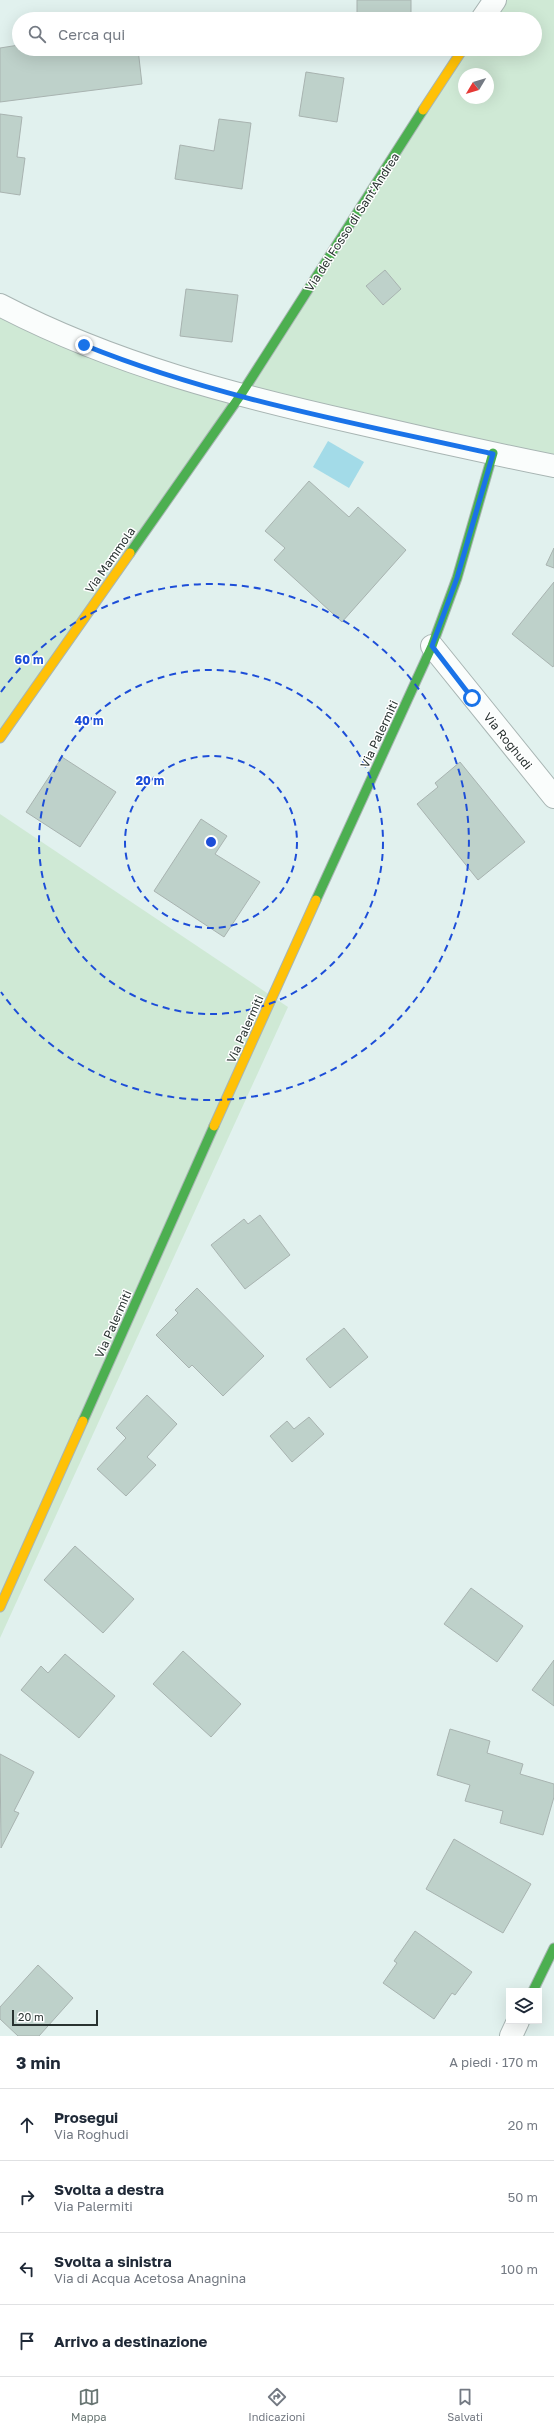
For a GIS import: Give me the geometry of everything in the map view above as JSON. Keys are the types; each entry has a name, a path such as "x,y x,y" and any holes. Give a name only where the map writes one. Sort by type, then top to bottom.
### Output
{"street":[{"path":"487,12 495,0"},
{"name":"Via del Fosso di Sant'Andrea","path":"240,396 459,56"},
{"path":"0,305 105,354 182,380 240,396 493,454 554,466"},
{"name":"Via Mammola","path":"0,738 240,396"},
{"name":"Via Palermiti","path":"0,1607 253,1039 432,646 457,578 493,454"},
{"name":"Via Roghudi","path":"432,646 554,797"},
{"path":"534,1988 554,1948"},
{"path":"511,2036 517,2024"}],"green space":[{"path":"495,0 554,0 554,466 240,396 459,56 542,56 542,12 487,12"},
{"path":"0,304 240,396 0,738"},
{"path":"0,814 288,1007 0,1638"}],"water":[{"path":"328,441 364,462 349,488 313,467"}],"building":[{"path":"357,0 411,0 411,12 357,12"},
{"path":"12,46 12,56 139,56 142,84 0,102 0,48"},
{"path":"306,72 344,78 337,122 299,116"},
{"path":"0,114 22,117 17,157 25,158 20,195 0,192"},
{"path":"219,119 251,123 242,189 175,179 180,145 214,151"},
{"path":"385,270 401,289 383,305 366,286"},
{"path":"186,289 238,295 232,342 180,336"},
{"path":"309,481 349,517 358,507 406,550 342,622 274,560 285,548 265,531"},
{"path":"554,548 554,568 546,565"},
{"path":"554,582 554,665 553,667 512,634"},
{"path":"62,757 116,792 80,847 26,812"},
{"path":"460,762 525,842 478,880 417,804 438,787 435,783"},
{"path":"201,819 227,836 215,854 260,882 224,937 154,891"},
{"path":"260,1215 290,1255 245,1289 211,1245 244,1219 248,1224"},
{"path":"197,1288 264,1356 223,1396 192,1365 189,1368 156,1335 178,1313 175,1310"},
{"path":"344,1328 368,1357 330,1388 306,1359"},
{"path":"147,1395 177,1424 147,1457 156,1465 126,1496 97,1469 126,1438 116,1428"},
{"path":"309,1417 324,1434 292,1462 270,1436 287,1421 294,1429"},
{"path":"75,1546 134,1599 103,1633 44,1580"},
{"path":"471,1588 523,1626 497,1662 444,1624"},
{"path":"183,1651 241,1704 211,1737 153,1684"},
{"path":"65,1654 115,1696 79,1738 21,1690 41,1666 48,1673"},
{"path":"554,1660 554,1706 532,1690"},
{"path":"450,1729 490,1741 487,1753 523,1764 520,1774 554,1784 554,1797 543,1835 500,1823 503,1811 465,1801 470,1785 437,1775"},
{"path":"0,1754 34,1772 14,1811 19,1813 1,1848"},
{"path":"454,1839 531,1884 503,1933 426,1889"},
{"path":"415,1931 472,1972 455,1995 452,1993 434,2019 383,1983 397,1963 394,1961"},
{"path":"38,1965 73,1998 39,2036 18,2036 0,2019 0,2007"}],"traffic: fast":[{"path":"130,553 240,396 423,110"},
{"path":"316,900 432,646 457,578 493,453"},
{"path":"83,1421 214,1126"},
{"path":"534,1988 554,1948"}],"traffic: slow":[{"path":"423,110 458,56"},
{"path":"0,738 130,553"},
{"path":"214,1126 316,900"},
{"path":"0,1607 83,1421"}],"route":[{"path":"84,345 125,361 224,392 493,454 457,578 432,646 472,698"}]}
